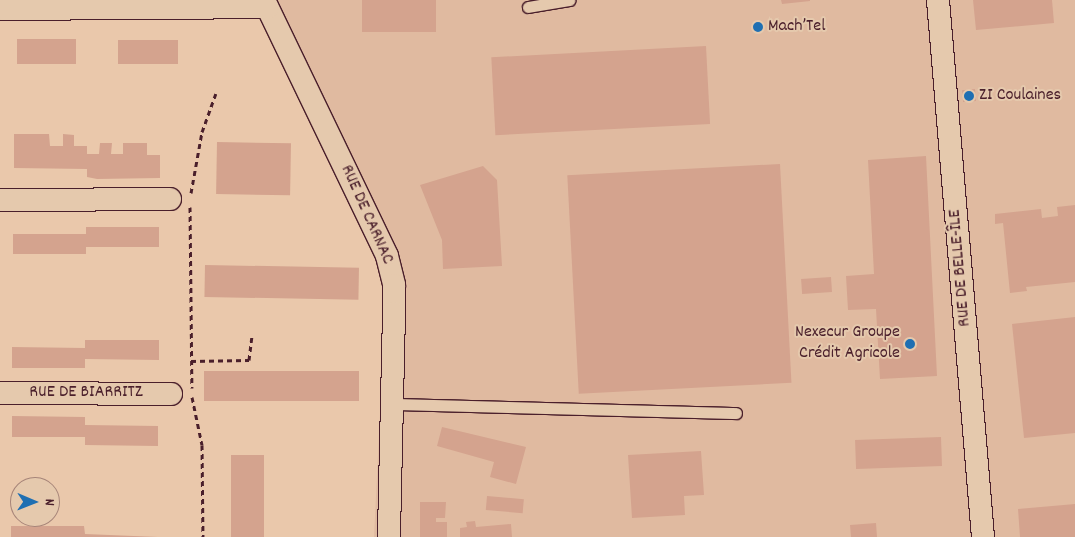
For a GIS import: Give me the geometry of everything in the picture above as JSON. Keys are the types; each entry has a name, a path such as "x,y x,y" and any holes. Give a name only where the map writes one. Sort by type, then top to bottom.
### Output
{"street":[{"name":"RUE DE BELLE-ÎLE","path":"938,0 983,537"},
{"path":"0,9 265,4"},
{"name":"RUE DE CARNAC","path":"265,4 387,256 394,285 389,537"},
{"path":"0,200 170,199"},
{"name":"RUE DE BIARRITZ","path":"0,393 171,394"}],"lane":[{"path":"528,7 569,0"},
{"path":"392,404 736,413"}],"path":[{"path":"204,537 202,445 192,394 190,199 202,132 216,93"},
{"path":"192,361 249,360 252,337"}],"shaded area":[{"path":"255,0 1075,0 1075,537 374,537 387,271"}],"building":[{"path":"362,0 436,0 436,32 362,32"},
{"path":"781,0 810,0 810,1 782,4"},
{"path":"973,0 1052,0 1054,23 976,30"},
{"name":"Mach’Tel","path":"755,22 760,22 761,32 755,32"},
{"path":"17,39 76,39 76,64 17,64"},
{"path":"118,40 178,40 178,64 118,64"},
{"path":"706,46 710,124 495,135 491,57"},
{"name":"ZI Coulaines","path":"975,89 976,101 963,102 962,90"},
{"path":"14,134 49,134 50,146 63,146 63,134 74,135 74,146 87,146 87,154 99,154 100,143 112,143 111,154 123,154 123,143 147,143 147,155 160,155 160,178 97,179 87,177 87,169 14,168"},
{"path":"217,142 291,143 290,195 216,194"},
{"path":"926,156 937,376 880,379 876,309 848,310 846,276 874,274 868,160"},
{"path":"780,164 791,383 579,394 567,175"},
{"path":"483,166 497,180 502,266 443,269 442,240 420,185"},
{"path":"1075,205 1075,282 1026,287 1027,291 1010,293 1003,223 995,224 995,214 1041,209 1042,218 1058,216 1057,207"},
{"path":"86,227 159,227 159,247 86,247 86,254 13,254 13,234 86,234"},
{"path":"205,265 359,268 358,300 204,297"},
{"path":"831,277 832,292 802,294 801,279"},
{"path":"1075,317 1075,433 1024,438 1012,324"},
{"path":"85,340 159,340 159,360 85,359 85,368 12,368 12,347 85,348"},
{"path":"204,371 359,371 359,401 204,401"},
{"path":"12,416 85,417 85,425 158,426 158,446 85,445 85,437 12,437"},
{"path":"442,427 526,447 516,484 490,477 494,462 437,446"},
{"path":"941,437 942,466 856,469 855,440"},
{"path":"701,451 704,495 684,496 685,515 632,518 628,455"},
{"path":"231,455 264,455 264,537 231,537"},
{"path":"487,496 524,499 523,513 486,510"},
{"path":"420,502 446,502 445,518 436,518 436,522 447,522 447,537 420,537"},
{"path":"1075,504 1075,537 1020,537 1018,509"},
{"path":"475,521 476,527 511,524 512,537 460,537 460,528 467,527 466,522"},
{"path":"876,523 877,537 851,537 850,525"},
{"path":"84,526 85,534 158,537 11,537 11,527"}],"place":[{"name":"Mach’Tel","path":"758,27"},
{"name":"ZI Coulaines","path":"969,96"},
{"name":"Nexecur Groupe Crédit Agricole","path":"910,344"}]}
